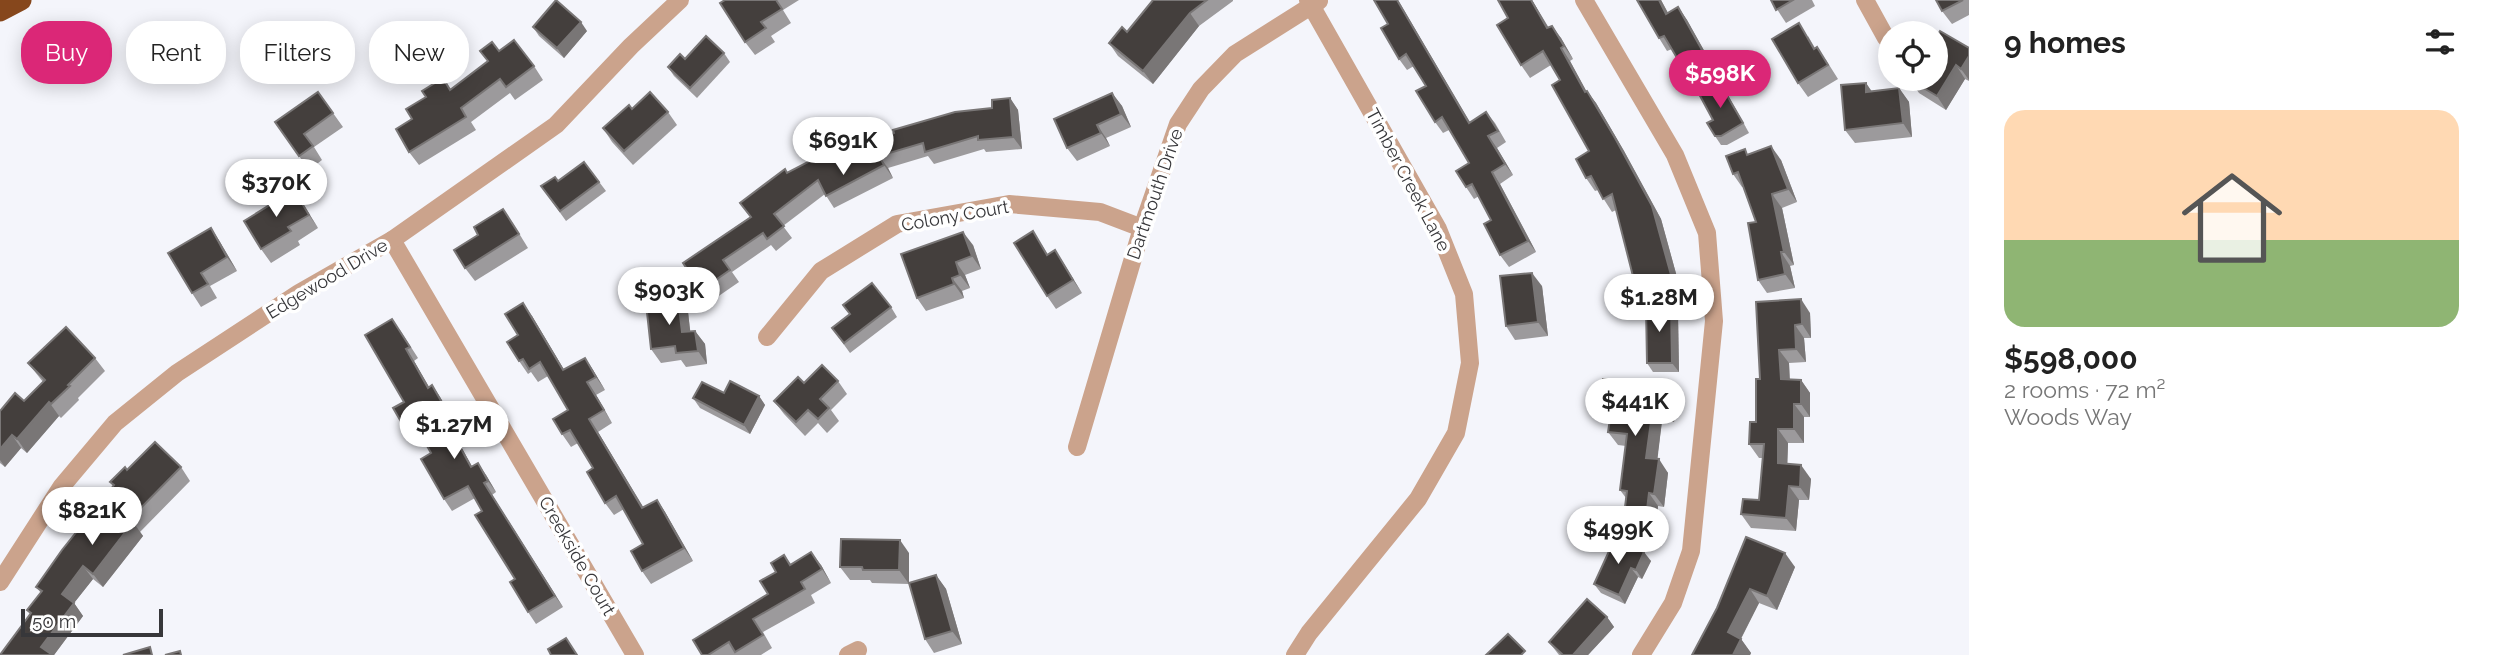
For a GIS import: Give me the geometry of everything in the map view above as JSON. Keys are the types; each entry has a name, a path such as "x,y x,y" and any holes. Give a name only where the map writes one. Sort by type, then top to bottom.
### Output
{"highway":[{"path":"0,11 21,0"}],"street":[{"name":"Edgewood Drive","path":"0,582 62,486 115,423 188,365 299,293 393,240 556,125 631,46 680,0"},
{"path":"1584,0 1675,155 1707,233 1714,321 1691,551 1673,603 1641,655"},
{"path":"1865,0 1878,24"},
{"name":"Dartmouth Drive","path":"1077,447 1142,228 1178,124 1201,89 1235,54 1313,2"},
{"name":"Timber Creek Lane","path":"1295,655 1309,633 1418,499 1455,433 1470,363 1464,293 1437,229 1313,2"},
{"name":"Colony Court","path":"767,337 821,271 897,224 1009,204 1100,212 1142,228"},
{"name":"Creekside Court","path":"393,240 635,655"}],"building":[{"path":"556,0 581,22 557,48 533,27"},
{"path":"725,0 776,0 782,9 761,22 766,28 745,42 720,3"},
{"path":"1153,0 1207,0 1190,13 1143,71 1109,43 1122,27 1127,32"},
{"path":"1374,0 1397,0 1469,123 1486,112 1498,131 1488,136 1505,164 1492,172 1528,241 1500,255 1484,224 1491,220 1472,184 1466,187 1456,171 1469,163 1442,117 1435,122 1416,91 1426,86 1406,54 1399,59 1381,28 1388,24"},
{"path":"1498,0 1531,0 1547,28 1552,26 1585,92 1587,91 1615,138 1652,206 1671,275 1635,284 1612,194 1603,199 1591,176 1586,178 1576,159 1589,151 1552,85 1560,80 1543,51 1521,65 1497,25 1508,18"},
{"path":"1637,0 1659,0 1666,14 1678,7 1702,50 1680,63 1664,36 1659,38"},
{"path":"1771,0 1793,0 1776,10"},
{"path":"1936,0 1963,0 1942,11"},
{"path":"1799,23 1814,49 1817,47 1828,65 1798,83 1772,39"},
{"path":"706,36 724,53 690,88 668,67 680,54 685,59"},
{"path":"1948,36 1969,48 1969,56 1961,69 1956,65 1948,78"},
{"path":"514,40 534,66 506,87 500,79 461,108 466,117 409,152 396,129 412,119 406,109 426,97 422,91 433,84 446,84 450,90 458,84 469,84 469,76 488,61 480,51 492,42 499,51"},
{"path":"1718,80 1743,123 1721,136 1715,136 1707,123 1713,120 1698,92"},
{"path":"1866,83 1866,92 1899,91 1903,123 1845,130 1841,85"},
{"path":"318,92 333,113 304,134 313,146 299,156 275,122"},
{"path":"650,92 668,112 624,151 603,128 629,105 632,109"},
{"path":"1112,93 1121,114 1097,125 1101,133 1067,148 1054,119"},
{"path":"1010,98 1013,137 978,140 978,136 925,152 923,143 879,156 884,165 826,196 818,180 774,214 784,226 767,239 763,233 723,260 730,270 701,290 683,263 751,217 740,203 785,169 787,173 852,139 859,152 894,133 893,130 955,112 992,108 992,100"},
{"path":"1771,146 1788,189 1772,194 1784,252 1781,252 1785,274 1758,280 1748,223 1756,222 1738,172 1733,174 1726,156 1745,149 1747,155"},
{"path":"584,162 599,182 560,211 541,186 555,177 558,181"},
{"path":"294,190 309,215 288,227 291,231 261,249 244,221"},
{"path":"503,209 519,234 465,268 454,250 478,235 474,227"},
{"path":"211,228 227,257 201,273 208,284 192,293 168,253"},
{"path":"1033,231 1047,255 1055,250 1073,280 1047,296 1014,243"},
{"path":"963,232 972,256 956,262 960,275 952,278 954,284 917,298 901,254"},
{"path":"1532,273 1538,322 1506,326 1500,276"},
{"path":"872,283 891,307 844,343 832,328 850,314 843,305"},
{"path":"678,299 682,332 695,331 698,351 676,353 675,346 651,349 646,303"},
{"path":"1801,299 1802,324 1795,325 1796,349 1779,350 1781,379 1801,380 1801,404 1794,404 1794,429 1778,429 1778,463 1801,465 1800,487 1789,486 1786,518 1741,514 1743,499 1759,500 1764,444 1749,444 1750,422 1756,422 1756,379 1760,379 1756,302"},
{"path":"523,303 563,370 585,358 596,377 587,382 604,410 589,419 642,508 657,500 684,548 642,571 631,551 643,544 616,496 605,503 587,472 593,468 570,430 562,434 553,419 568,410 540,362 529,369 523,359 519,361 507,342 518,335 505,314"},
{"path":"1671,305 1672,363 1647,363 1646,306"},
{"path":"392,319 410,347 406,349 428,388 432,385 450,417 445,420 471,467 478,463 488,481 484,483 555,596 528,612 510,582 515,579 475,515 482,511 468,486 444,499 421,459 431,453 412,419 403,425 393,408 404,402 365,335"},
{"path":"66,327 95,358 68,385 70,386 51,404 49,402 17,439 12,435 0,449 0,411 15,393 24,401 45,380 28,363"},
{"path":"822,365 838,381 820,399 829,408 818,419 808,410 796,422 774,401 798,377 804,383"},
{"path":"1603,379 1667,387 1665,409 1653,407 1646,458 1659,459 1654,494 1649,493 1646,518 1624,515 1627,491 1620,490 1627,434 1608,432 1613,400 1601,398"},
{"path":"730,381 759,396 744,425 693,398 702,382 724,393"},
{"path":"155,442 181,467 130,519 133,522 93,574 83,566 62,594 74,603 41,647 51,654 0,655 31,613 27,610 42,591 36,587 114,485 110,482 125,467 127,470"},
{"path":"1746,537 1785,553 1767,596 1750,589 1728,632 1741,639 1733,655 1692,655 1717,608"},
{"path":"1615,538 1644,552 1636,570 1631,568 1619,595 1594,584"},
{"path":"841,539 900,540 899,570 840,567"},
{"path":"811,552 822,569 801,582 805,589 753,619 763,635 735,652 729,642 708,655 702,655 693,640 768,594 760,581 776,572 771,563 784,555 790,565"},
{"path":"936,575 952,631 925,639 909,583"},
{"path":"1587,599 1607,617 1573,655 1563,655 1549,642"},
{"path":"1508,634 1525,651 1521,655 1486,655"},
{"path":"566,638 577,655 551,655 548,649"},
{"path":"150,647 152,655 123,655"},
{"path":"180,651 181,655 165,655"}]}
